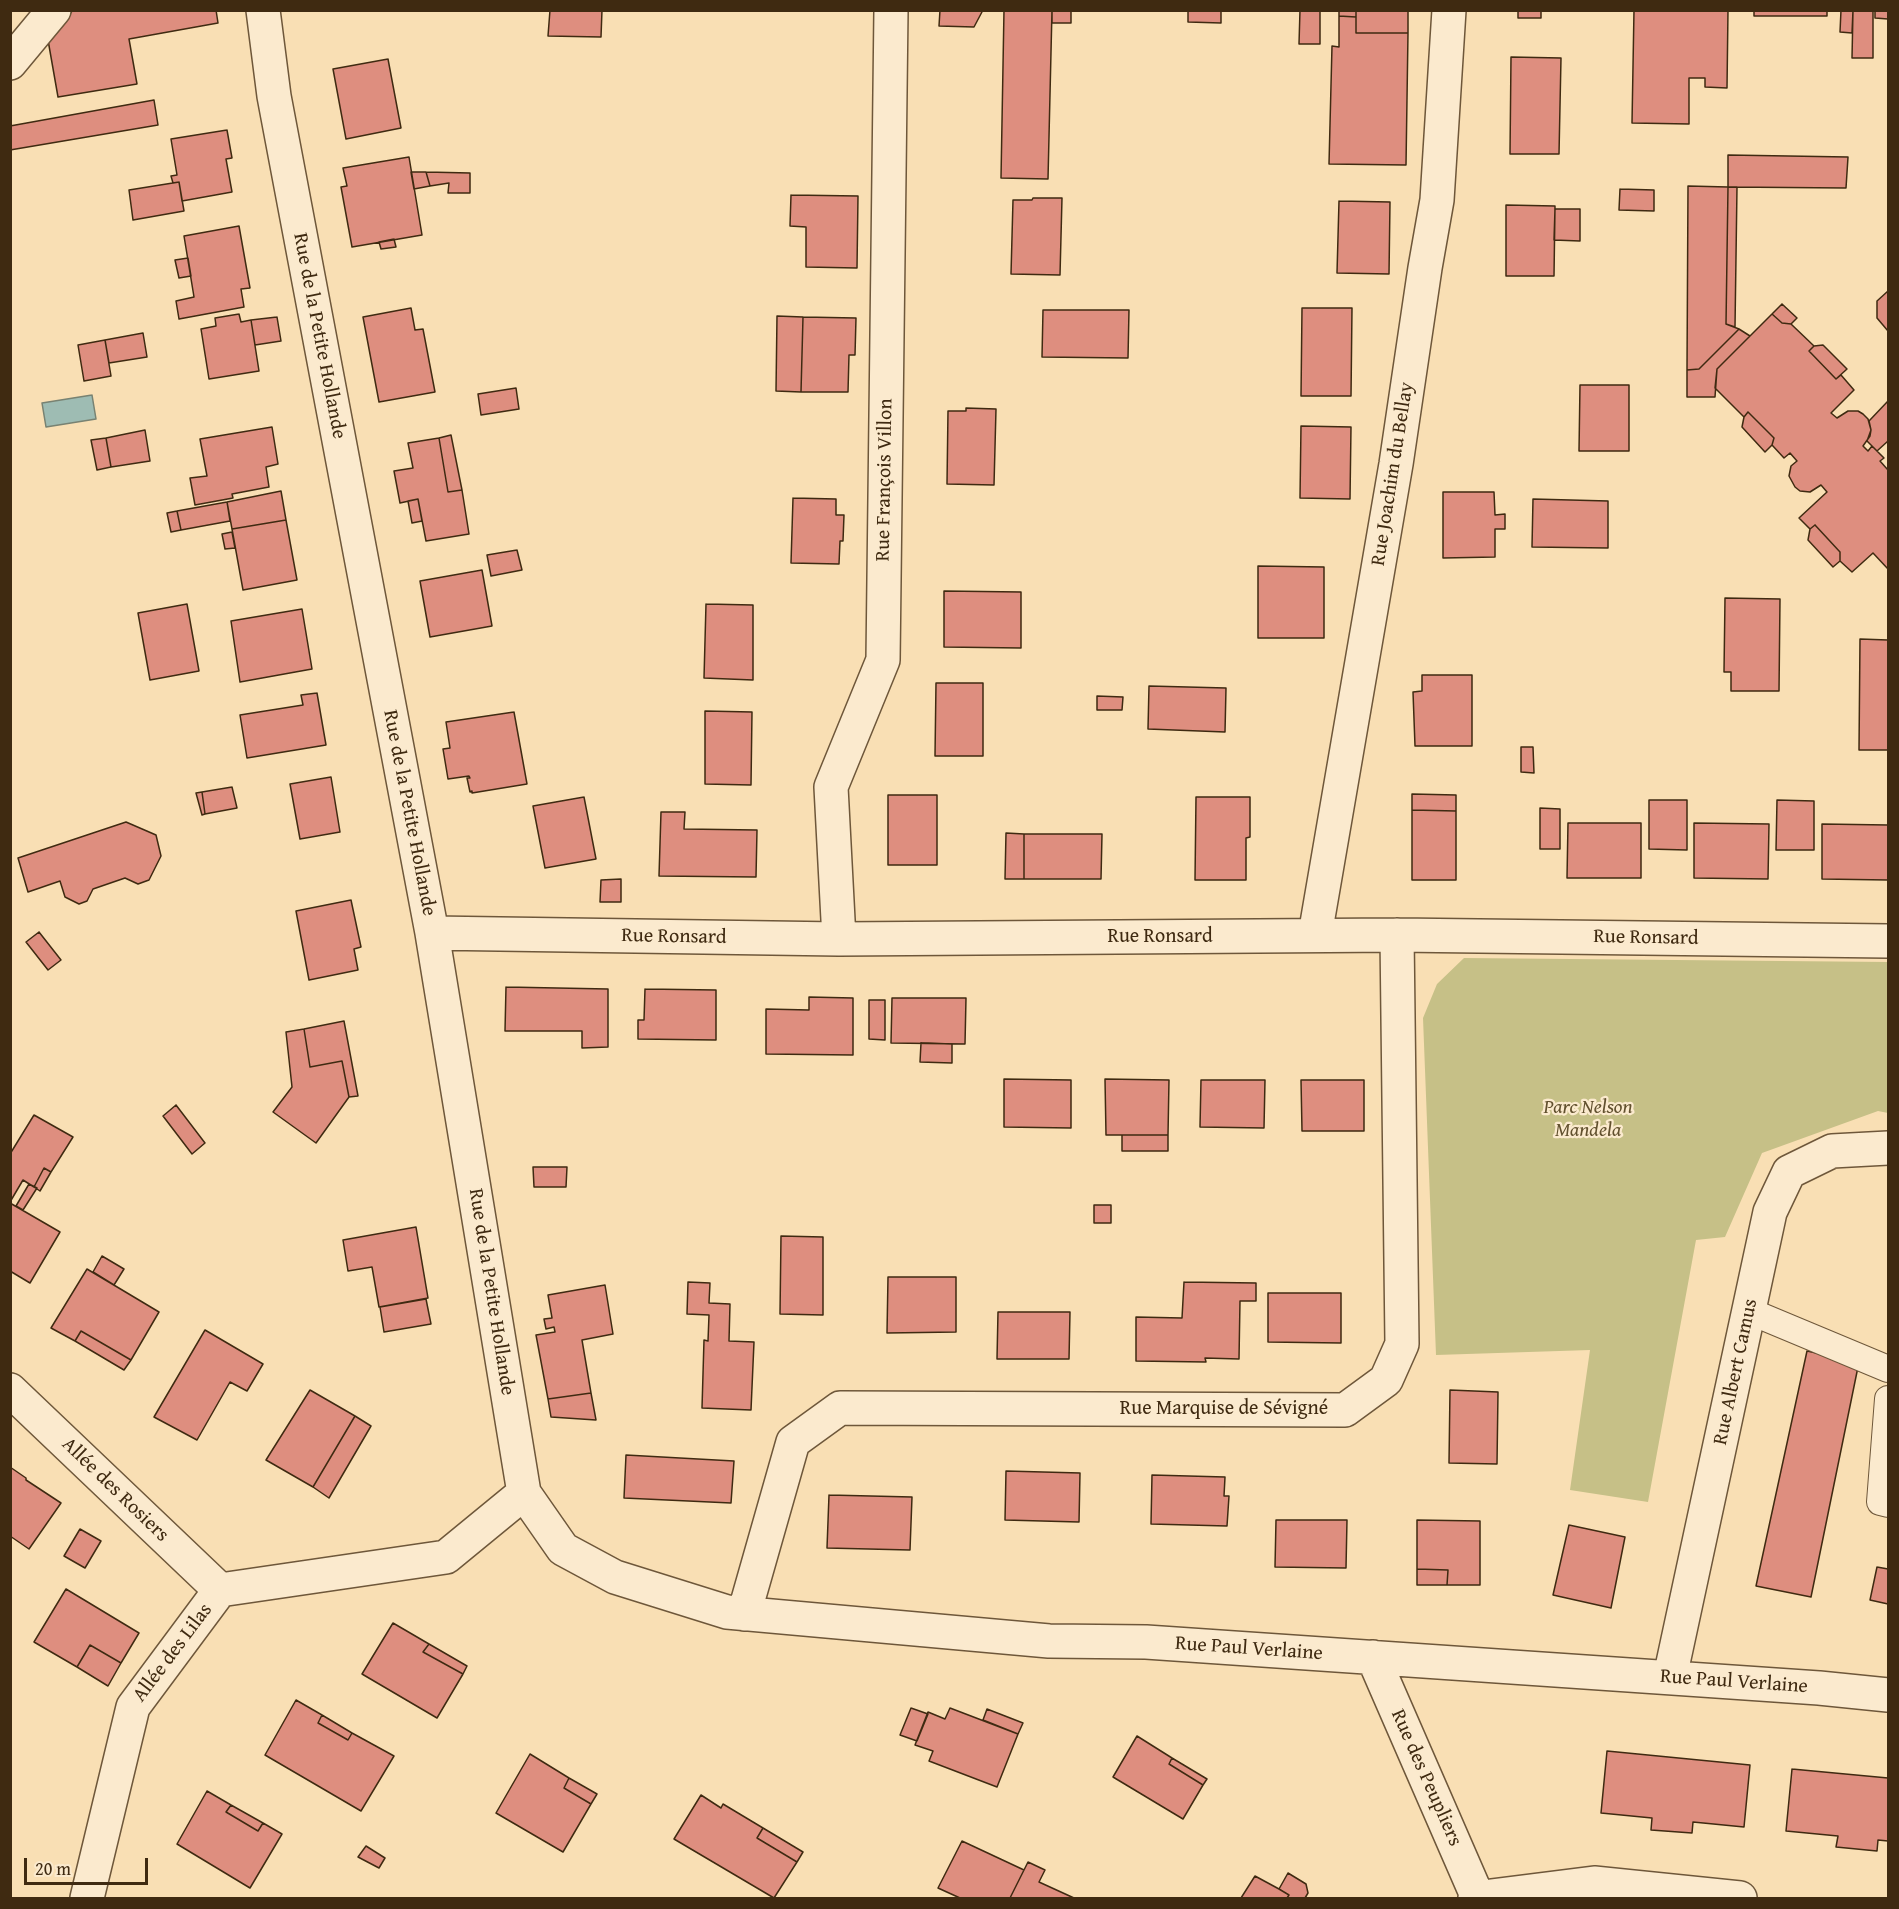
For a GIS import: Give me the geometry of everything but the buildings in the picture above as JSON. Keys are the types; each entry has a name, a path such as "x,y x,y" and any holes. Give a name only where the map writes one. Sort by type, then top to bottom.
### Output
{"street":[{"path":"10,63 54,10"},
{"name":"Rue de la Petite Hollande","path":"263,10 274,96 432,933 524,1493 563,1549 615,1576"},
{"name":"Rue François Villon","path":"839,939 831,787 883,660 891,10"},
{"name":"Rue Joachim du Bellay","path":"1315,935 1396,465 1437,200 1449,10"},
{"name":"Rue Ronsard","path":"432,933 839,939 1397,935 1888,941"},
{"name":"Rue Marquise de Sévigné","path":"744,1614 793,1442 840,1408 1345,1410 1386,1380 1402,1344 1397,935"},
{"name":"Rue Albert Camus","path":"1670,1677 1770,1212 1790,1173 1832,1151 1888,1148"},
{"name":"Allée des Rosiers","path":"10,1390 220,1590"},
{"name":"Allée des Lilas","path":"87,1899 133,1707 220,1590 446,1557 524,1493"},
{"name":"Rue Paul Verlaine","path":"615,1576 727,1612 744,1614 1049,1641 1146,1642 1670,1677 1888,1695"},
{"name":"Rue des Peupliers","path":"1373,1657 1477,1898"},
{"path":"1477,1898 1594,1883 1740,1899"}],"lane":[{"path":"1749,1311 1888,1369"},
{"path":"1888,1399 1880,1502 1888,1504"}],"green space":[{"name":"Parc Nelson Mandela","path":"1464,958 1888,962 1888,1113 1878,1111 1762,1153 1725,1237 1696,1240 1648,1502 1570,1490 1590,1350 1436,1355 1423,1018 1437,984"}],"water":[{"path":"92,395 96,419 46,427 42,403"}]}
